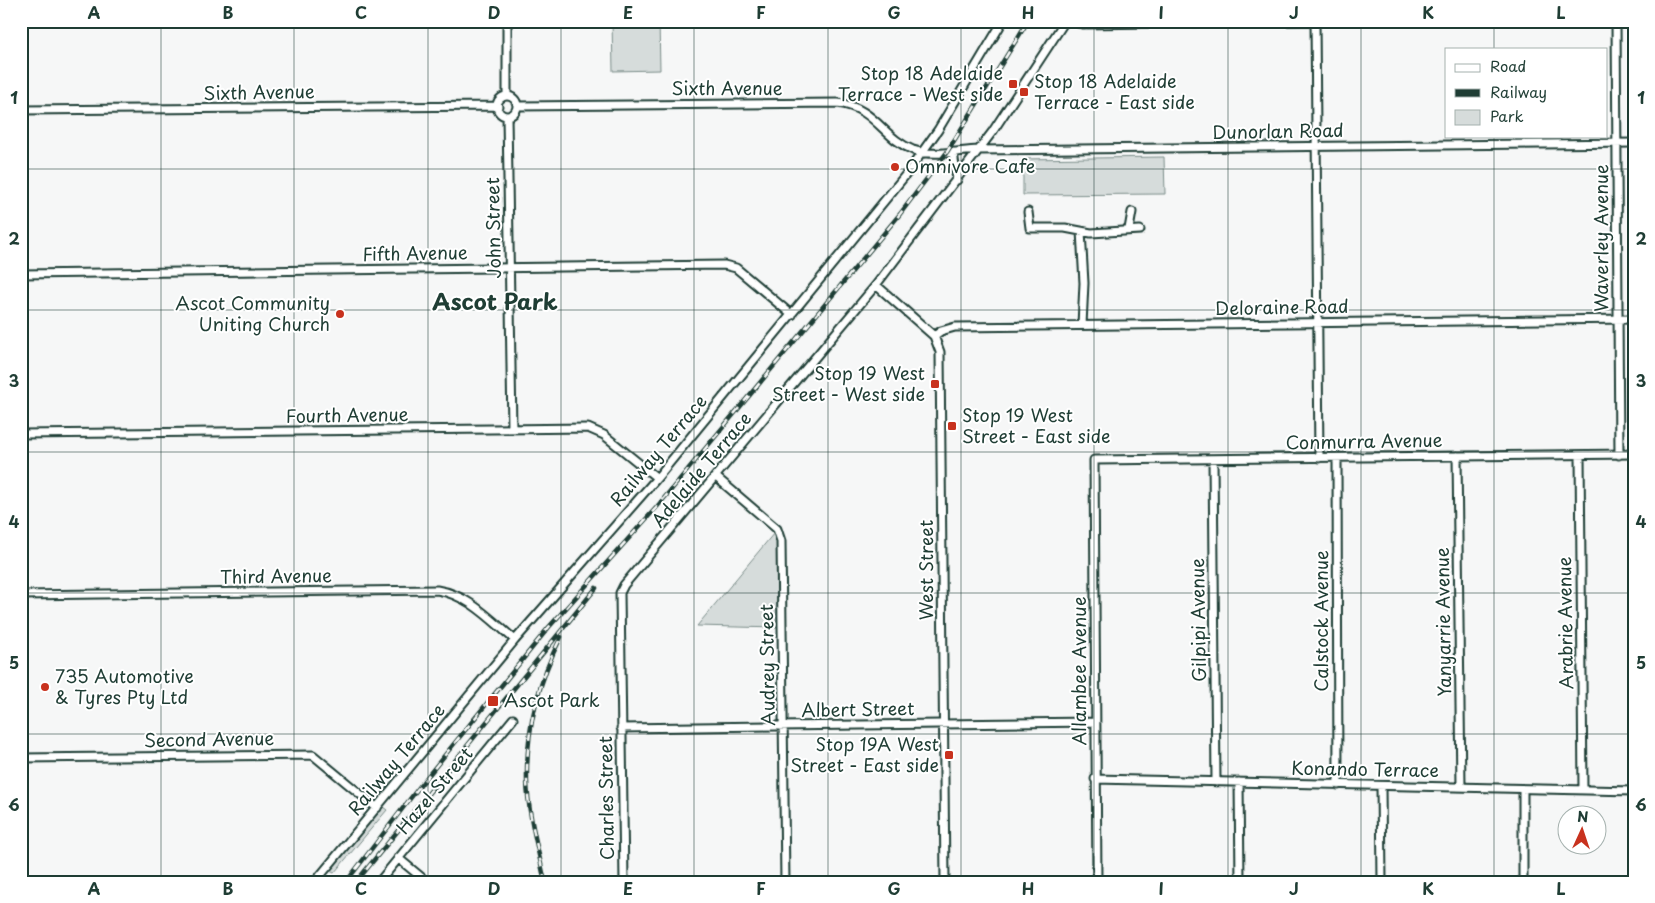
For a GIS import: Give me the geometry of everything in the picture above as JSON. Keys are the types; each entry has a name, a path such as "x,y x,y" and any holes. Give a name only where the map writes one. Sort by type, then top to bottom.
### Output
{"street":[{"path":"507,21 507,96"},
{"name":"Railway Terrace","path":"315,882 515,640 657,478 792,315 922,152 1003,21"},
{"name":"Adelaide Terrace","path":"620,593 624,585 876,285 957,180 1065,21"},
{"path":"1070,21 1082,24 1320,21"},
{"path":"1314,21 1319,458"},
{"name":"Waverley Avenue","path":"1616,21 1619,455"},
{"path":"507,96 514,99 517,106 514,113 507,116 500,113 498,106 500,100 507,96"},
{"name":"Sixth Avenue","path":"517,106 838,103 862,109 904,145 922,152"},
{"name":"Sixth Avenue","path":"21,110 498,106"},
{"name":"John Street","path":"507,116 511,268 512,429"},
{"name":"Dunorlan Road","path":"922,152 1634,143"},
{"path":"953,152 957,180"},
{"path":"1028,212 1030,228 1064,228 1110,233 1128,229 1140,230"},
{"path":"1128,229 1132,212"},
{"path":"1081,231 1084,284 1082,325"},
{"name":"Fifth Avenue","path":"21,274 724,265 736,268 792,315"},
{"path":"876,285 934,336"},
{"name":"Deloraine Road","path":"934,336 941,331 955,327 1634,318"},
{"name":"West Street","path":"934,336 938,344 940,362 945,882"},
{"name":"Fourth Avenue","path":"21,434 588,428 604,435 657,478"},
{"name":"Conmurra Avenue","path":"1094,460 1634,454"},
{"name":"Arabrie Avenue","path":"1580,455 1583,790"},
{"name":"Yanyarrie Avenue","path":"1457,456 1461,787"},
{"name":"Calstock Avenue","path":"1337,458 1338,785"},
{"name":"Gilpipi Avenue","path":"1213,459 1216,782"},
{"name":"Allambee Avenue","path":"1094,460 1097,882"},
{"name":"Audrey Street","path":"716,476 777,529 781,542 785,882"},
{"name":"Third Avenue","path":"21,595 437,590 452,593 466,600 515,640"},
{"name":"Charles Street","path":"620,593 624,882"},
{"name":"Hazel Street","path":"379,882 513,719"},
{"name":"Albert Street","path":"621,728 1095,722"},
{"name":"Second Avenue","path":"21,758 312,755 377,808"},
{"name":"Konando Terrace","path":"1096,779 1634,791"},
{"path":"1239,782 1240,882"},
{"path":"1381,786 1382,882"},
{"path":"1523,789 1523,882"},
{"path":"398,858 427,882"}],"green space":[{"path":"612,21 659,21 660,70 613,71"},
{"path":"1164,157 1165,194 1023,195 1023,159"},
{"path":"774,533 777,541 777,628 697,626"},
{"path":"383,807 387,810 334,873 330,871"}],"railway":[{"path":"346,882 423,782 549,627 656,508 900,214 947,152 1028,21"},
{"path":"356,882 596,588"},
{"path":"545,882 529,806 527,762 535,707 546,671 561,637"}],"place":[{"name":"Stop 18 Adelaide Terrace - West side","path":"1013,84"},
{"name":"Stop 18 Adelaide Terrace - East side","path":"1024,92"},
{"name":"Omnivore Cafe","path":"895,167"},
{"name":"Ascot Community Uniting Church","path":"340,314"},
{"name":"Stop 19 West Street - West side","path":"935,384"},
{"name":"Stop 19 West Street - East side","path":"952,426"},
{"name":"735 Automotive & Tyres Pty Ltd","path":"45,687"},
{"name":"Ascot Park","path":"493,701"},
{"name":"Stop 19A West Street - East side","path":"949,755"}],"district":[{"name":"Ascot Park","path":"495,302"}]}
